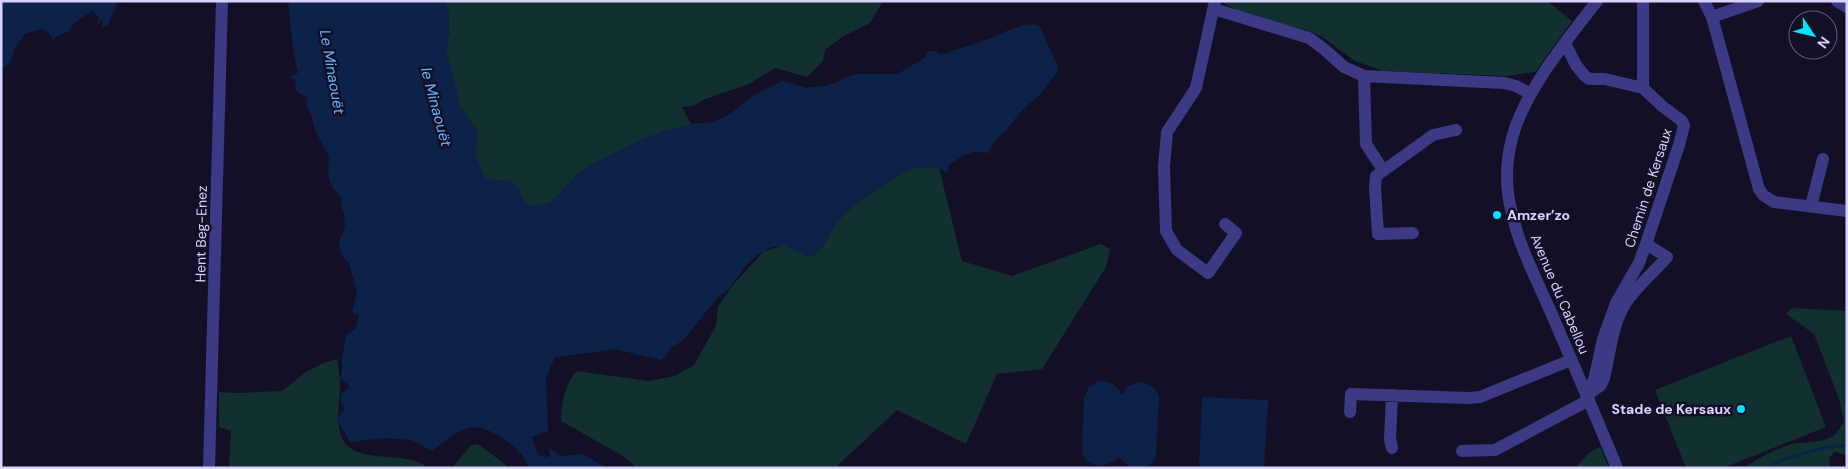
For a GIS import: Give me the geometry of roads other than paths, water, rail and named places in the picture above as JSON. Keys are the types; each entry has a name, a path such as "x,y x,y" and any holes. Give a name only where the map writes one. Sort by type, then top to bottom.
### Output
{"street":[{"name":"Hent Beg-Enez","path":"209,468 222,1"},
{"name":"Avenue du Cabellou","path":"1597,1 1565,43 1531,94 1519,117 1510,146 1507,173 1511,211 1524,251 1617,468"},
{"path":"1643,1 1643,88"},
{"path":"1704,1 1712,17 1758,188 1763,195 1774,202 1847,211"},
{"path":"1712,17 1758,1"},
{"path":"1837,1 1847,7"},
{"path":"1225,224 1236,233 1208,273 1177,250 1166,231 1164,167 1167,132 1196,88 1214,5 1309,38 1344,67 1364,76 1504,83 1516,86 1531,94"},
{"name":"Chemin de Kersaux","path":"1565,43 1576,65 1589,79 1605,78 1643,88 1682,121 1684,126 1680,145 1639,263 1616,303 1601,347 1588,398"},
{"path":"1364,76 1366,144 1383,170"},
{"path":"1414,232 1378,234 1376,176 1433,135 1456,130"},
{"path":"1810,206 1823,159"},
{"path":"1462,452 1495,450 1588,398 1596,389 1604,378 1616,326 1624,306 1636,289 1666,257 1646,244"},
{"path":"1350,412 1351,394 1480,397 1571,360"},
{"path":"1392,395 1390,439 1392,448"}],"water":[{"path":"1,1 118,1 108,25 102,28 102,19 97,24 99,17 92,11 74,23 69,31 53,40 49,32 41,29 25,34 14,49 11,62 1,69"},
{"path":"288,1 445,1 449,14 447,54 459,105 478,132 475,154 485,178 512,182 526,203 533,206 549,203 576,175 592,164 664,131 721,119 753,96 782,81 807,88 825,86 859,74 898,74 925,58 929,51 934,51 941,55 1027,25 1039,26 1058,71 1041,93 1020,112 998,137 987,153 973,152 966,154 949,164 947,172 936,168 923,167 915,168 902,174 849,210 837,223 822,248 813,255 808,257 784,245 772,247 757,255 746,265 729,289 717,298 684,339 670,349 662,360 615,349 555,357 546,378 548,431 532,437 538,455 550,456 549,448 561,456 583,454 606,468 528,468 524,457 511,444 490,431 476,427 460,431 432,451 411,440 386,438 350,442 337,419 345,409 341,403 341,395 350,386 339,378 342,374 342,357 346,336 356,328 359,315 352,312 357,292 349,263 341,254 339,242 345,227 344,214 341,207 342,198 333,188 329,179 329,157 316,132 310,111 308,110 306,102 308,97 297,91 295,79 292,79 291,76 298,73"},
{"path":"1098,381 1113,384 1122,395 1128,386 1140,382 1150,385 1157,392 1159,398 1156,456 1149,466 1130,468 1119,457 1109,464 1098,465 1088,462 1085,458 1082,452 1084,397 1089,387"},
{"path":"1202,397 1268,400 1264,468 1199,468"}],"waterway":[{"path":"1766,468 1785,459 1823,448 1847,445"}],"place":[{"name":"Amzer’zo","path":"1497,215"},
{"name":"Stade de Kersaux","path":"1741,409"}],"water label":[{"name":"Le Minaouët","path":"332,72"},
{"name":"le Minaouët","path":"436,107"}]}
